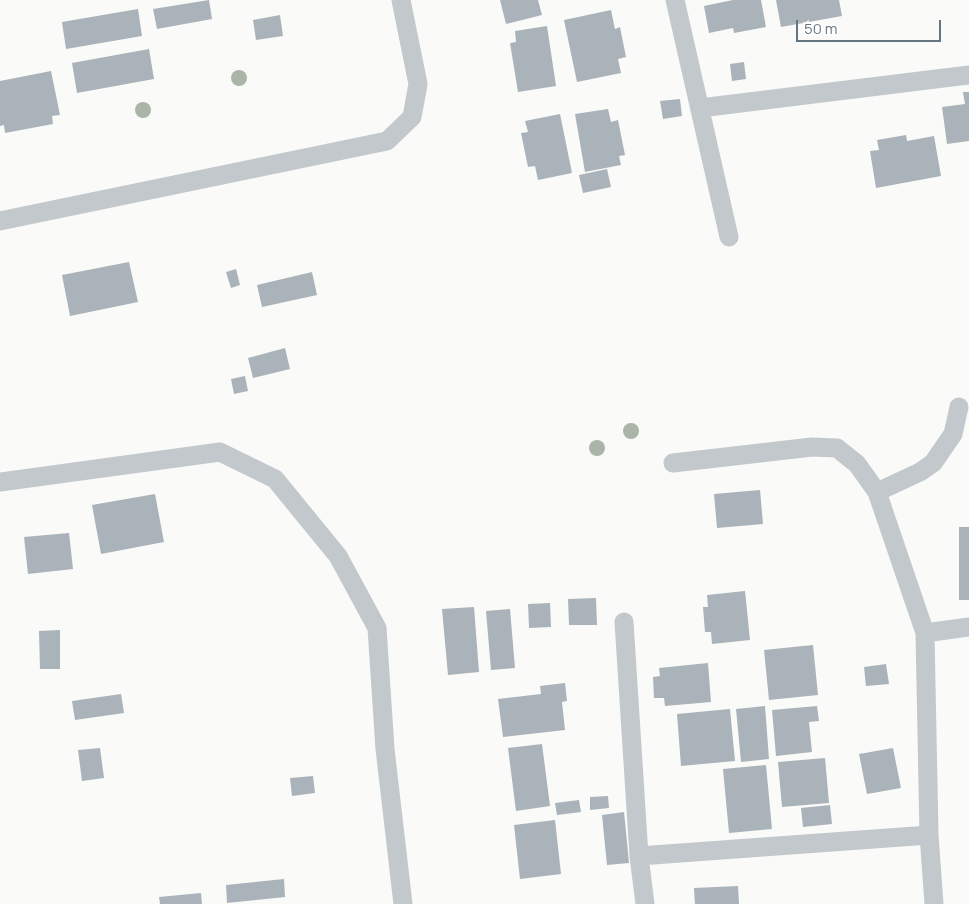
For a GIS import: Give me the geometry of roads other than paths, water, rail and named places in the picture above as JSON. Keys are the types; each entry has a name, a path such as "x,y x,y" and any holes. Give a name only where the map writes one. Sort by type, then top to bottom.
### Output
{"street":[{"path":"0,221 387,141 412,117 418,84 401,0"},
{"path":"675,0 729,237"},
{"path":"700,108 969,75"},
{"path":"878,492 920,472 933,463 953,434 958,407"},
{"path":"673,463 812,447 837,448 857,464 878,492 925,633 929,835 934,904"},
{"path":"0,482 220,452 275,479 338,556 377,628 384,749 403,904"},
{"path":"624,622 639,856 645,904"},
{"path":"925,633 969,627"},
{"path":"639,856 929,835"}]}
